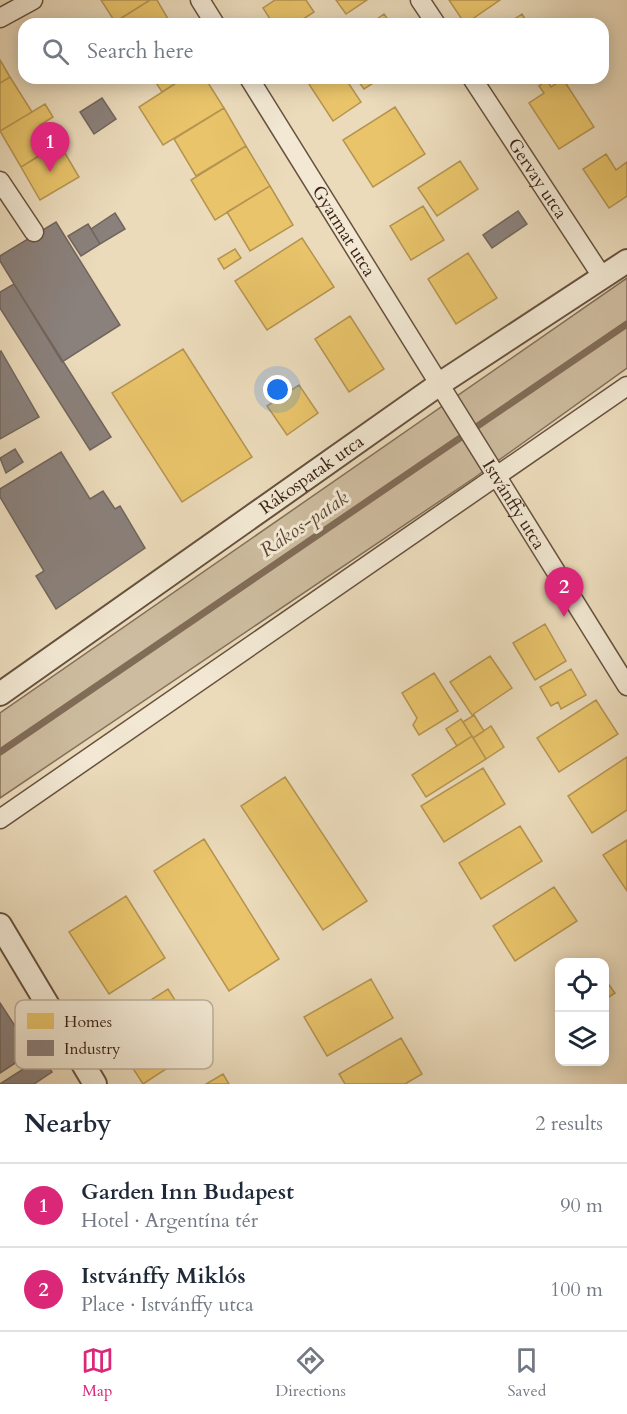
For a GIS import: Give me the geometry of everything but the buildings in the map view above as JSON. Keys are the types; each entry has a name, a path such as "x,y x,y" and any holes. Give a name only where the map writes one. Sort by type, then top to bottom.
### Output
{"street":[{"path":"0,18 33,0"},
{"path":"200,0 211,18"},
{"path":"420,0 432,18"},
{"name":"Gyarmat utca","path":"253,84 441,383"},
{"name":"Gervay utca","path":"476,84 603,278"},
{"path":"0,181 34,232"},
{"name":"Rákospatak utca","path":"0,694 441,383 627,261"},
{"name":"Istvánffy utca","path":"441,383 627,686"},
{"path":"0,819 627,386"},
{"path":"0,926 44,1000"},
{"path":"86,1069 95,1084"}],"shaded area":[{"path":"627,278 627,368 474,478 0,798 0,713"}],"waterway":[{"name":"Rákos-patak","path":"0,752 627,324"}],"place":[{"name":"Garden Inn Budapest","path":"50,172"},
{"name":"Istvánffy Miklós","path":"564,617"}]}
